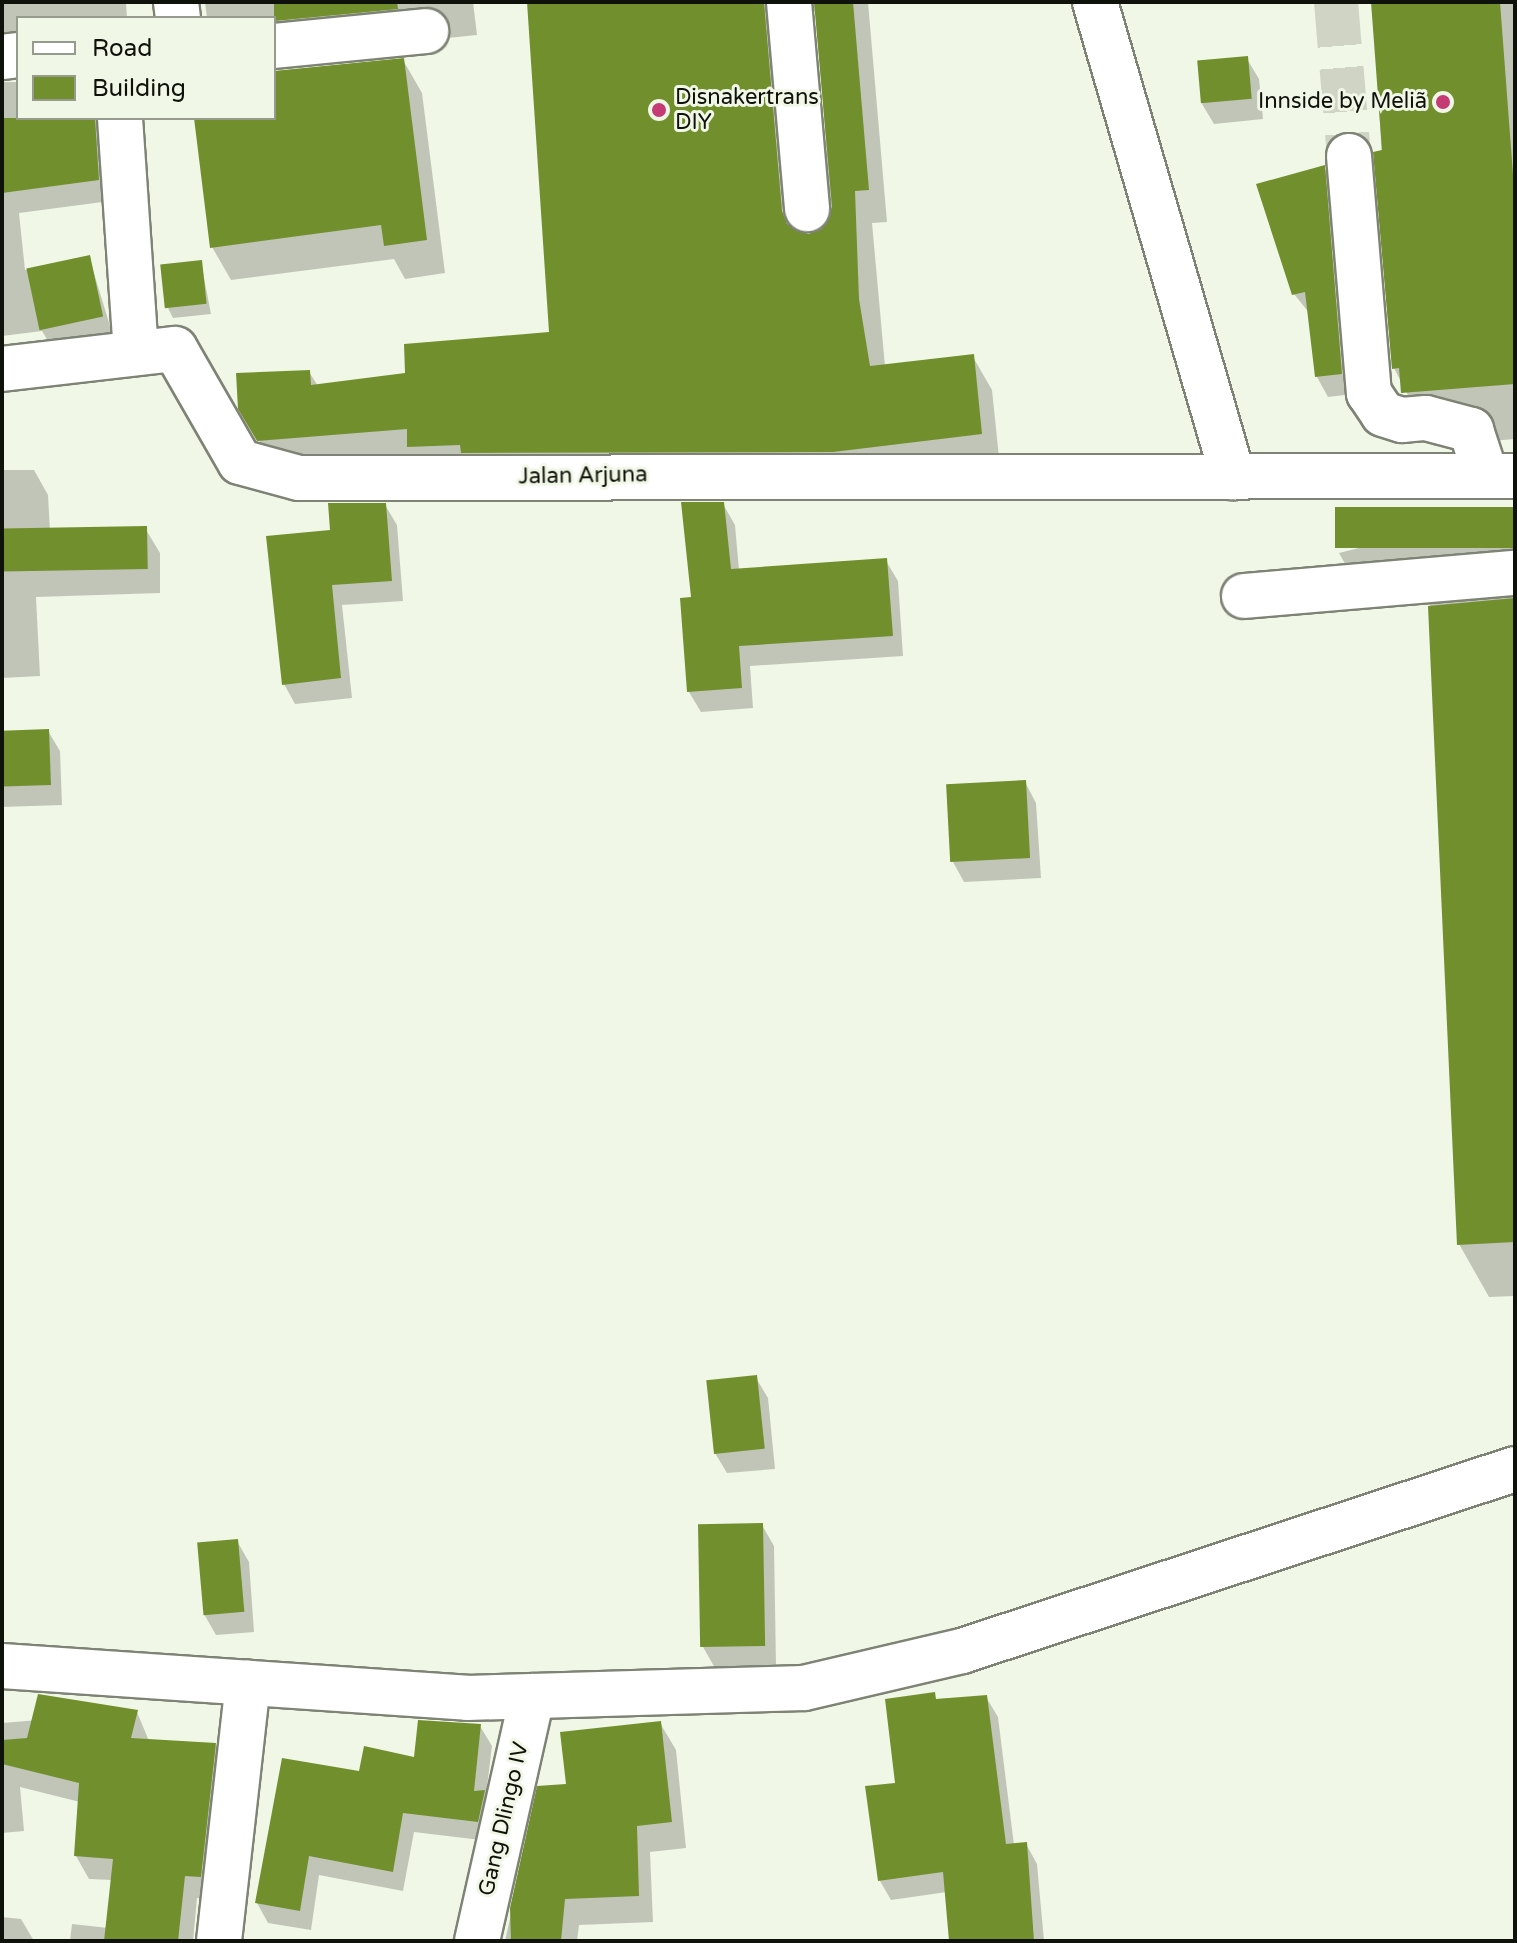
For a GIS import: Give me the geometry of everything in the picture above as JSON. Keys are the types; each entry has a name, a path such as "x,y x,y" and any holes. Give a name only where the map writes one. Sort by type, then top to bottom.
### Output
{"street":[{"path":"789,2 807,209"},
{"path":"1095,2 1233,477 1500,476"},
{"path":"276,46 426,31"},
{"path":"120,120 136,352"},
{"path":"1349,156 1369,393 1383,414 1402,420 1426,418 1471,430 1500,476"},
{"name":"Jalan Arjuna","path":"2,369 175,349 240,462 299,478 1233,477"},
{"path":"1244,596 1515,573"},
{"path":"2,1666 248,1683 532,1696 804,1688 962,1651 1515,1469"},
{"path":"219,1941 248,1683"},
{"name":"Gang Dlingo IV","path":"477,1941 532,1696"}],"building":[{"path":"274,2 397,2 398,9 276,21"},
{"path":"527,2 764,2 782,211 787,224 808,234 822,229 832,207 814,2 853,2 869,190 855,191 859,299 870,366 974,354 982,434 833,452 461,453 460,445 407,447 407,429 257,441 238,409 236,373 310,370 311,385 405,373 404,344 549,332"},
{"name":"Innside by Meliã","path":"1371,2 1500,2 1515,201 1515,384 1401,393 1399,368 1392,369 1373,152 1382,150"},
{"path":"1248,56 1252,99 1201,103 1197,60"},
{"path":"404,58 427,240 384,246 381,225 210,248 194,120 276,120 276,71"},
{"path":"2,118 95,120 99,180 2,193"},
{"path":"1325,165 1342,374 1315,377 1305,292 1292,295 1256,184"},
{"path":"90,255 103,317 40,330 26,269"},
{"path":"202,260 207,304 165,308 160,264"},
{"path":"681,502 724,502 731,569 887,558 893,636 739,646 742,688 687,692 680,598 691,597"},
{"path":"328,503 386,503 392,581 332,585 341,678 282,685 266,536 330,530"},
{"path":"1335,507 1515,507 1515,548 1335,548"},
{"path":"147,526 148,569 3,572 2,529"},
{"path":"1515,598 1515,1242 1457,1245 1428,606"},
{"path":"49,729 51,785 4,787 2,731"},
{"path":"1026,780 1030,858 950,862 946,784"},
{"path":"757,1375 765,1449 714,1454 706,1380"},
{"path":"763,1523 765,1646 700,1647 698,1524"},
{"path":"238,1539 244,1612 204,1615 197,1543"},
{"path":"935,1692 936,1699 987,1695 1006,1844 1027,1842 1034,1941 949,1941 943,1872 878,1881 865,1786 895,1783 885,1699"},
{"path":"38,1694 138,1710 131,1738 216,1743 201,1877 185,1876 178,1941 104,1941 113,1859 74,1856 79,1783 2,1764 2,1740 27,1738"},
{"path":"418,1720 481,1724 474,1791 485,1790 478,1822 403,1813 393,1872 309,1856 300,1911 255,1903 282,1758 359,1771 364,1746 414,1757"},
{"path":"661,1721 672,1822 637,1826 639,1896 565,1899 561,1941 511,1941 510,1908 537,1786 566,1784 560,1732"}],"tunnel":[{"path":"1336,2 1349,156"}],"place":[{"name":"Innside by Meliã","path":"1443,102"},
{"name":"Disnakertrans DIY","path":"659,110"}]}
